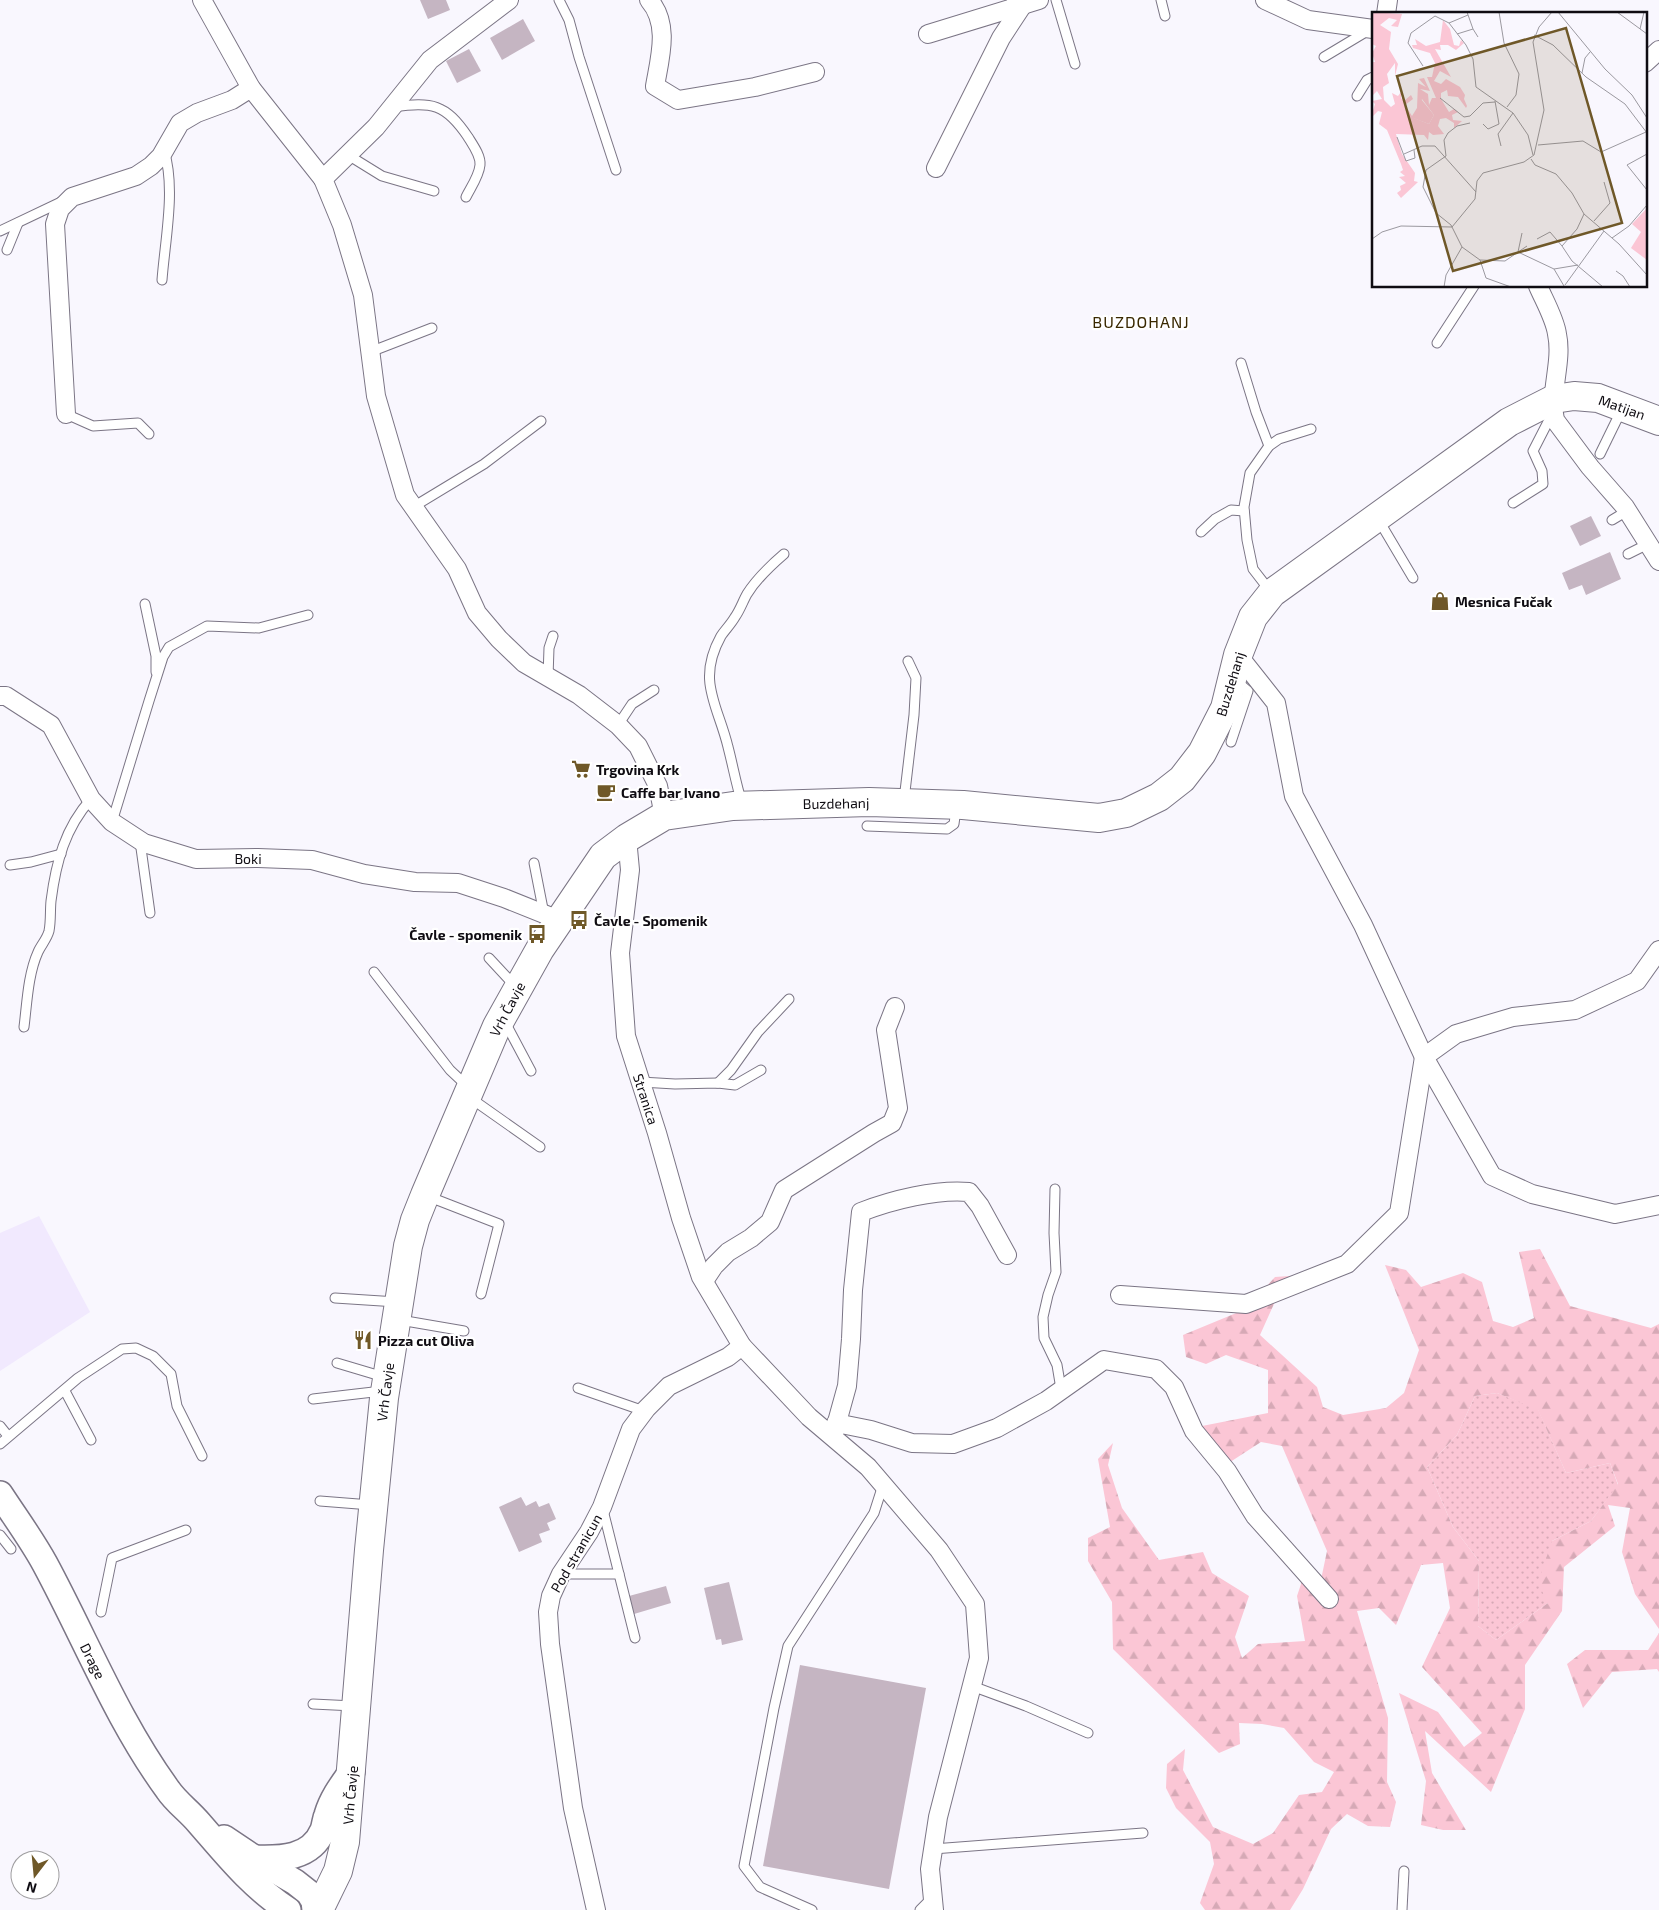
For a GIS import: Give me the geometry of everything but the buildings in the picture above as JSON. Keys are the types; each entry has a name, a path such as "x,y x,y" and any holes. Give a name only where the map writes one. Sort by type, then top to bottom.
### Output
{"main road":[{"name":"Matijan","path":"1553,406 1574,396 1598,398 1659,421"},
{"name":"Buzdehanj","path":"627,838 664,816 696,810 743,805 869,802 956,805 1099,818 1126,813 1159,797 1182,779 1202,754 1225,708 1235,666 1252,617 1272,593 1509,422 1553,406"},
{"name":"Vrh Čavje","path":"317,1910 342,1860 347,1826 356,1706 386,1384 396,1311 408,1246 415,1220 468,1092 502,1017 540,949 551,917 603,856 627,838"},
{"name":"Drage","path":"0,1494 44,1563 136,1744 169,1792 198,1821 226,1856 277,1903 288,1910"},
{"path":"254,1858 280,1859 296,1855 310,1848 318,1840 324,1828 326,1815 336,1794 352,1772"},
{"name":"Drage","path":"198,1821 254,1858 295,1882 309,1893 317,1910"}],"street":[{"path":"202,0 251,88 323,179 342,226 363,295 376,396 406,496 457,569 478,613 499,639 524,664 579,696 618,724 638,746 658,786 664,816"},
{"path":"323,179 376,127 430,60 510,0"},
{"path":"649,0 654,6 663,34 656,86 678,100 755,87 815,72"},
{"path":"928,34 1019,3 1039,0"},
{"path":"1265,0 1308,20 1372,29"},
{"path":"936,168 1019,3"},
{"path":"1646,62 1659,50"},
{"path":"66,414 55,224 60,209 72,197 136,176 151,166 164,150 180,123 197,113 232,100 251,88"},
{"path":"1539,288 1557,333 1558,356 1553,406 1554,420 1627,511 1654,550"},
{"path":"1235,666 1276,703 1294,796 1363,925 1424,1057 1492,1176 1532,1194 1615,1214 1659,1204"},
{"name":"Boki","path":"0,696 6,696 51,725 91,799 112,822 140,840 196,859 258,858 312,860 364,874 407,881 458,883 551,917"},
{"name":"Stranica","path":"627,838 630,870 620,953 626,1036 657,1133 680,1218 704,1281 742,1346 809,1417 835,1430 939,1550 975,1604 979,1658 938,1817 930,1869 929,1906"},
{"path":"1120,1295 1246,1304 1347,1264 1399,1213 1424,1057 1456,1034 1513,1017 1575,1010 1637,981 1659,950"},
{"path":"704,1281 714,1266 728,1252 751,1238 770,1222 784,1190 892,1123 898,1108 886,1030 895,1007"},
{"path":"1007,1254 980,1206 969,1192 954,1191 930,1194 881,1204 861,1212 853,1290 852,1339 847,1386 835,1430 871,1430 912,1443 952,1444 997,1428 1046,1401 1104,1360 1156,1369 1174,1387 1194,1431 1227,1471 1255,1516 1329,1600"},
{"name":"Pod stranicun","path":"596,1910 573,1808 550,1644 548,1612 551,1596 561,1574 589,1532 602,1506 631,1429 644,1411 669,1386 728,1357 742,1346"}],"lane":[{"path":"559,0 569,20 578,57 616,170"},
{"path":"1056,0 1075,64"},
{"path":"1161,0 1165,16"},
{"path":"1324,57 1372,29"},
{"path":"1357,96 1367,80 1372,78"},
{"path":"391,108 419,104 440,108 456,120 479,157 480,164 466,197"},
{"path":"162,280 169,211 169,167 164,150"},
{"path":"348,155 382,176 434,191"},
{"path":"0,231 72,197"},
{"path":"7,250 18,223"},
{"path":"1436,343 1473,288"},
{"path":"370,352 432,328"},
{"path":"1241,363 1269,446"},
{"path":"1513,503 1543,484 1542,471 1533,451 1553,406"},
{"path":"1600,454 1623,407"},
{"path":"66,414 92,426 138,423 149,434"},
{"path":"414,507 484,464 541,421"},
{"path":"1272,593 1253,569 1247,540 1244,511 1250,473 1269,446 1279,439 1311,429"},
{"path":"1201,532 1215,519 1231,510 1244,511"},
{"path":"1612,520 1627,511"},
{"path":"1377,517 1413,578"},
{"path":"1628,554 1654,550"},
{"path":"743,805 728,746 712,698 710,680 712,660 721,637 735,618 748,594 767,568 784,554"},
{"path":"145,604 156,656 156,680"},
{"path":"112,822 163,658 169,647 207,626 259,628 308,615"},
{"path":"548,678 549,648 553,636"},
{"path":"904,803 916,678 908,661"},
{"path":"1231,742 1248,691 1235,666"},
{"path":"618,724 632,704 654,690"},
{"path":"24,1027 29,986 38,952 48,934 53,893 61,854 72,823 91,799"},
{"path":"867,826 947,829 954,824 956,805"},
{"path":"140,840 150,913"},
{"path":"10,866 61,854"},
{"path":"534,863 551,917"},
{"path":"489,958 518,988"},
{"path":"374,972 468,1092 540,1147"},
{"path":"718,1083 731,1070 758,1032 789,1000"},
{"path":"502,1017 530,1071"},
{"path":"641,1082 736,1085 761,1070"},
{"path":"1055,1189 1054,1233 1056,1272 1043,1317 1044,1338 1057,1365 1061,1389"},
{"path":"424,1196 499,1224 481,1294"},
{"path":"335,1298 396,1311 464,1331"},
{"path":"0,1444 78,1378 122,1349 136,1348 153,1356 171,1374 177,1406 202,1456"},
{"path":"337,1363 386,1384"},
{"path":"313,1399 386,1384"},
{"path":"578,1388 644,1411"},
{"path":"64,1391 91,1440"},
{"path":"0,1426 8,1436"},
{"path":"812,1910 760,1887 744,1866 774,1708 788,1646 874,1513 884,1485"},
{"path":"320,1501 374,1505"},
{"path":"602,1506 635,1638"},
{"path":"101,1612 112,1558 186,1530"},
{"path":"0,1535 11,1549"},
{"path":"561,1574 618,1574"},
{"path":"972,1686 1026,1706 1088,1733"},
{"path":"313,1704 356,1706"},
{"path":"933,1849 1143,1833"},
{"path":"1402,1910 1404,1871"}],"shaded area":[{"path":"39,1216 90,1312 0,1371 0,1233"}],"green space":[{"path":"1540,1249 1570,1306 1651,1328 1659,1324 1659,1629 1635,1594 1622,1552 1630,1508 1608,1505 1615,1526 1564,1567 1562,1611 1525,1665 1525,1709 1491,1792 1425,1731 1432,1773 1466,1830 1443,1830 1421,1825 1426,1781 1399,1693 1438,1712 1464,1747 1482,1733 1422,1667 1450,1608 1443,1563 1421,1565 1396,1625 1379,1608 1357,1611 1388,1718 1387,1782 1396,1802 1390,1827 1368,1826 1347,1814 1331,1829 1303,1889 1290,1910 1205,1910 1200,1903 1214,1864 1210,1842 1176,1808 1166,1788 1167,1764 1185,1749 1183,1770 1213,1827 1253,1844 1273,1833 1299,1795 1322,1792 1334,1772 1314,1762 1284,1728 1262,1724 1239,1723 1240,1744 1219,1753 1113,1649 1112,1602 1088,1561 1088,1538 1110,1527 1098,1459 1113,1443 1108,1465 1122,1508 1159,1560 1203,1552 1212,1573 1249,1596 1235,1637 1242,1658 1258,1644 1305,1641 1297,1596 1304,1575 1318,1594 1327,1551 1282,1446 1261,1442 1224,1466 1202,1426 1268,1413 1268,1370 1226,1355 1206,1364 1186,1357 1183,1335 1246,1309 1275,1277 1317,1274 1278,1295 1260,1335 1317,1387 1323,1407 1343,1415 1386,1408 1404,1393 1419,1350 1385,1265 1406,1270 1421,1287 1463,1273 1482,1282 1493,1321 1513,1327 1534,1318 1519,1252","holes":["1497,1393 1538,1410 1566,1473 1610,1463 1618,1484 1591,1521 1552,1541 1538,1583 1548,1603 1496,1640 1478,1626 1479,1561 1453,1527 1427,1467 1457,1435 1475,1396"]},
{"path":"1497,1393 1538,1409 1566,1473 1610,1463 1618,1485 1591,1521 1552,1541 1548,1603 1496,1640 1478,1626 1479,1561 1453,1527 1427,1467 1457,1435 1475,1396"},
{"path":"1659,1633 1659,1672 1657,1669 1612,1672 1583,1708 1567,1664 1585,1650 1648,1650"}],"place":[{"name":"Mesnica Fučak","path":"1440,601"},
{"name":"Trgovina Krk","path":"581,769"},
{"name":"Caffe bar Ivano","path":"606,792"},
{"name":"Čavle - Spomenik","path":"579,920"},
{"name":"Čavle - spomenik","path":"537,934"},
{"name":"Pizza cut Oliva","path":"363,1340"}],"district":[{"name":"BUZDOHANJ","path":"1141,321"}]}
